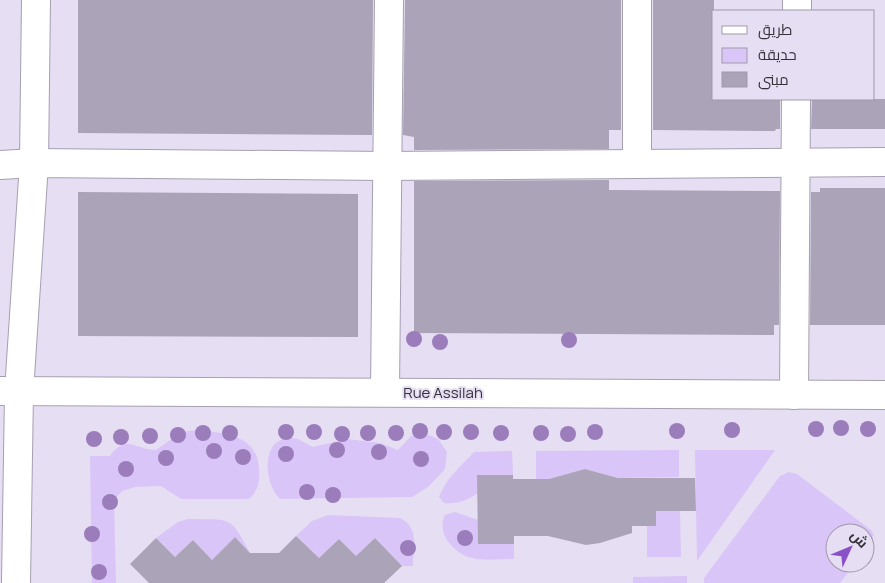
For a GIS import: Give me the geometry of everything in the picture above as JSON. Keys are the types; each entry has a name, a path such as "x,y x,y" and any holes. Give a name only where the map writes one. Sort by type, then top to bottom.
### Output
{"street":[{"path":"16,583 10,391 34,163 36,0"},
{"path":"385,392 389,0"},
{"path":"637,0 637,164"},
{"path":"794,395 796,100"},
{"path":"0,165 34,163 386,166 885,162"},
{"name":"Rue Assilah","path":"10,391 885,395"}],"green space":[{"path":"197,430 229,435 247,443 257,459 259,483 254,493 249,499 181,499 161,486 135,487 122,491 114,500 116,583 92,583 90,456 110,456 121,445 126,444 156,450 181,432"},
{"path":"424,433 438,439 447,452 445,469 428,487 412,497 280,499 272,488 268,474 268,459 274,445 286,437 298,439 313,447 347,439 380,443 398,450 411,436"},
{"path":"679,450 679,477 619,478 585,469 549,479 536,479 536,451"},
{"path":"695,450 775,450 697,561"},
{"path":"512,451 513,475 477,475 478,493 462,501 444,503 439,497 450,478 474,452"},
{"path":"789,472 797,474 862,523 825,523 825,573 848,573 840,583 704,583 704,578 780,476"},
{"path":"656,511 680,511 681,557 647,557 647,526 656,526"},
{"path":"455,512 478,520 478,544 514,544 514,559 485,560 461,554 447,540 443,531 445,515"},
{"path":"328,515 400,518 406,522 413,532 413,566 402,566 375,538 356,556 339,539 319,558 296,536 312,521"},
{"path":"188,519 221,520 233,525 250,553 235,537 212,560 193,540 175,557 156,538 178,522"},
{"path":"687,576 687,583 633,583 633,577"}],"building":[{"path":"78,0 373,0 372,135 78,133"},
{"path":"405,0 621,0 621,130 609,130 609,149 414,150 414,137 403,135"},
{"path":"653,0 714,0 714,10 712,10 712,100 780,100 780,129 775,131 653,130"},
{"path":"885,99 885,129 811,129 812,100"},
{"path":"609,180 609,190 780,191 779,325 774,325 774,335 414,333 414,181"},
{"path":"820,188 885,188 885,325 810,325 811,192 820,192"},
{"path":"78,192 358,194 358,337 78,336"},
{"path":"585,469 618,478 695,478 696,511 656,511 656,526 632,526 632,533 600,543 586,545 548,536 514,536 514,544 478,544 477,475 513,475 513,479 549,479"},
{"path":"296,536 319,558 339,539 356,556 375,538 402,566 384,583 149,583 130,564 156,538 175,557 193,540 212,560 235,537 250,553 279,553"}]}
